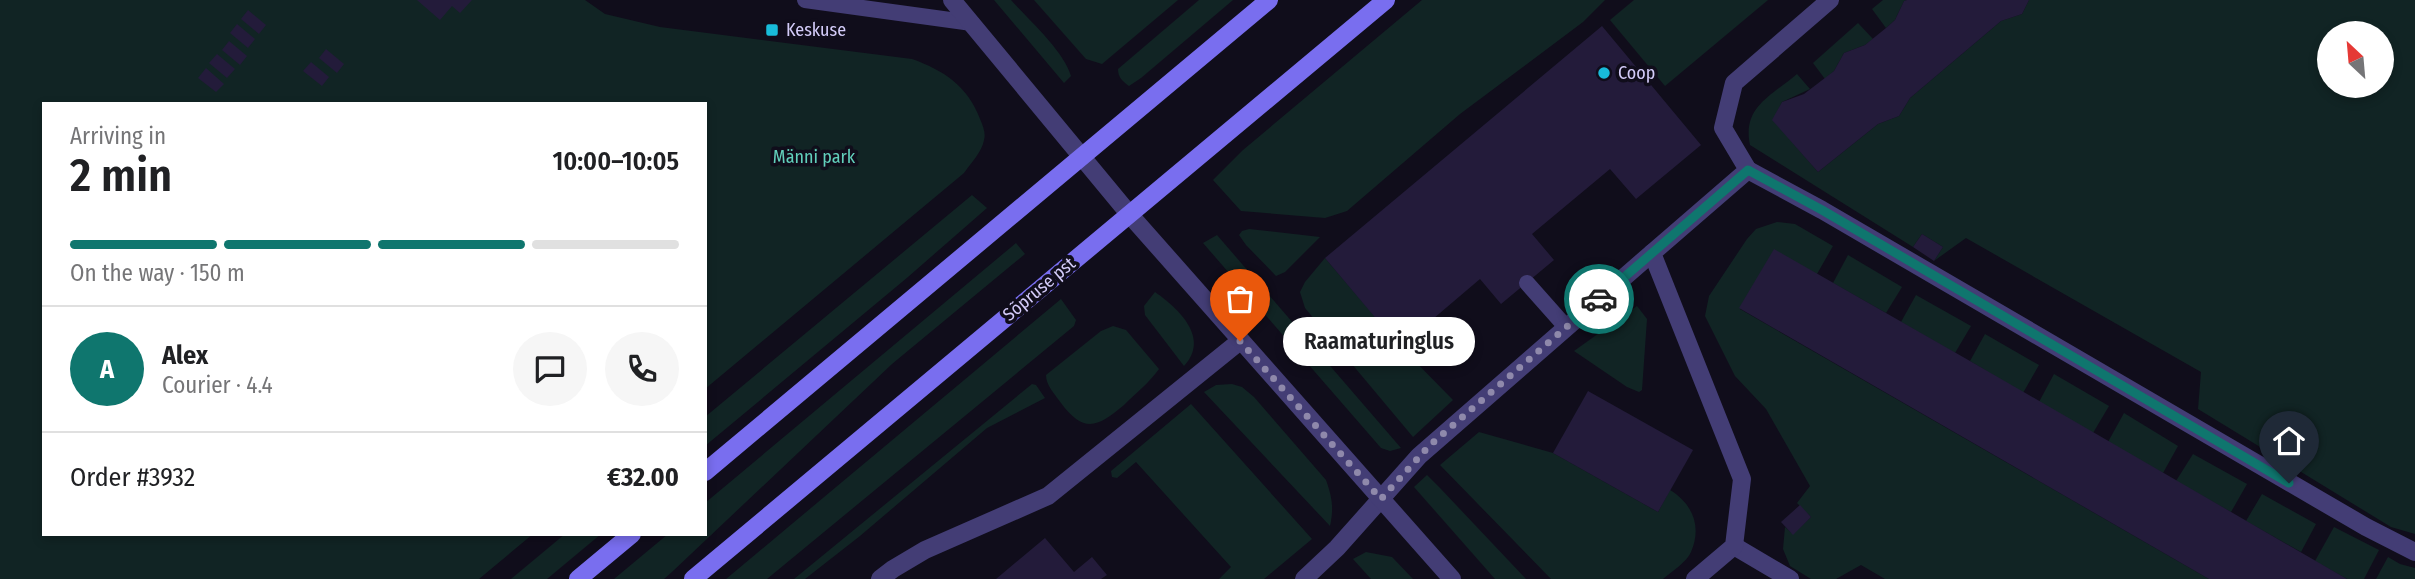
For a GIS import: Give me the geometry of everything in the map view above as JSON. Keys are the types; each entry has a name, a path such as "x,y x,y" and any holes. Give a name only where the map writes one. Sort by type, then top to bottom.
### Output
{"main road":[{"path":"707,470 1269,0"},
{"name":"Sõpruse pst","path":"693,579 1386,0"},
{"path":"578,579 630,536"}],"street":[{"path":"952,0 1080,158 1452,579"},
{"path":"1830,0 1734,83 1723,128 1748,170 1822,210 2345,515 2415,552"},
{"path":"1304,579 1337,548 1430,445 1748,170"},
{"path":"1652,253 1742,479 1734,546 1695,579"},
{"path":"880,579 925,550 1048,496 1240,341"},
{"path":"1734,546 1790,579"}],"lane":[{"path":"805,0 972,23"},
{"path":"1527,283 1566,327"}],"green space":[{"name":"Männi park","path":"0,0 585,0 605,14 660,27 912,59 944,74 961,88 975,107 985,137 979,153 964,173 707,387 707,102 42,102 42,536 531,536 479,579 0,579"},
{"path":"994,0 1011,0 1054,46 1071,76 1064,83"},
{"path":"1034,0 1178,0 1102,64 1086,59"},
{"path":"1199,0 1233,0 1141,78 1129,86 1124,82 1118,69"},
{"path":"1422,0 1605,0 1583,22 1460,114 1347,211 1325,218 1241,211 1213,180 1243,150"},
{"path":"1634,0 1768,0 1665,86 1610,20"},
{"path":"1883,0 1907,0 1895,20 1886,28 1872,9"},
{"path":"2029,0 2415,0 2415,534 2391,527 2198,409 2201,372 1966,238 1934,261 1943,247 1922,234 1913,247 1750,145 1750,121 1754,112 1797,74 1810,89 1782,102 1773,120 1818,172 1878,124 1899,116 1910,98 2001,21 2022,14"},
{"path":"1858,23 1873,39 1844,53 1834,71 1825,79 1813,63"},
{"path":"972,195 987,208 707,444 707,415"},
{"path":"1777,222 1795,224 1833,246 1817,274 1740,309 2209,579 1885,579 1861,565 1836,579 1811,579 1790,566 1783,549 1785,527 1793,534 1811,517 1797,503 1810,486 1766,409 1735,376 1705,316 1709,296 1747,239 1756,229"},
{"path":"1249,229 1320,237 1285,272 1276,276 1239,235"},
{"path":"1217,235 1401,448 1390,451 1381,448 1203,243"},
{"path":"1016,243 1025,254 892,364 664,579 614,579 666,536 707,536 707,501"},
{"path":"1848,255 1902,287 1886,313 1833,283"},
{"path":"1325,258 1400,346 1453,400 1413,437 1305,308 1300,292"},
{"path":"1155,292 1182,316 1193,335 1194,345 1184,366 1145,315 1144,306"},
{"path":"1916,295 1971,326 1955,353 1901,322"},
{"path":"1061,299 1076,320 1074,326 767,579 726,579"},
{"path":"1637,306 1647,319 1642,390 1639,392 1627,387 1574,351"},
{"path":"1113,326 1126,330 1159,369 1115,413 1099,422 1084,423 1069,413 1061,403 1049,386 1046,375 1101,331"},
{"path":"1985,334 2039,365 2023,393 1970,361"},
{"path":"2054,374 2109,406 2093,433 2039,402"},
{"path":"1032,384 1036,385 1045,398 987,428 860,536 805,579 794,579"},
{"path":"1232,384 1242,387 1254,397 1326,480 1332,503 1330,526 1204,392 1216,385"},
{"path":"1191,404 1312,539 1264,579 1219,579 1231,567 1136,462 1117,478 1112,477 1111,471"},
{"path":"2124,413 2178,446 2163,473 2108,442"},
{"path":"1479,432 1553,453 1658,512 1670,490 1685,502 1693,517 1696,534 1689,556 1663,579 1551,579 1440,465"},
{"path":"2193,454 2247,484 2231,512 2176,481"},
{"path":"1427,475 1526,579 1495,579 1414,487"},
{"path":"2262,494 2316,524 2301,552 2246,521"},
{"path":"2334,527 2379,550 2364,579 2347,579 2315,561"},
{"path":"563,536 599,536 547,579 511,579"},
{"path":"1366,552 1392,557 1413,579 1371,579 1353,559"},
{"path":"2388,557 2415,568 2415,579 2376,579"}],"building":[{"path":"417,0 472,0 460,13 452,6 440,20"},
{"path":"1907,0 2029,0 2022,14 2001,21 1910,98 1899,116 1878,124 1818,172 1772,120 1782,102 1804,94 1834,71 1844,53 1865,45 1895,20"},
{"path":"248,10 266,25 259,34 241,19"},
{"path":"237,24 255,39 248,48 230,33"},
{"path":"1602,26 1701,145 1636,199 1610,169 1532,234 1554,260 1501,304 1480,279 1400,347 1325,258"},
{"path":"229,41 247,56 240,65 222,50"},
{"path":"326,49 344,64 337,73 319,58"},
{"path":"217,54 235,69 227,78 209,63"},
{"path":"311,62 329,77 322,86 303,71"},
{"path":"206,68 224,84 216,92 198,78"},
{"path":"1922,234 1943,247 1934,261 1913,247"},
{"path":"1774,249 2347,579 2209,579 1739,308"},
{"path":"1588,391 1693,450 1658,512 1553,453"},
{"path":"1800,505 1811,517 1793,535 1781,522"},
{"path":"1045,538 1074,572 1092,557 1107,575 1101,579 996,579"}],"way so far":[{"path":"1240,341 1381,499 1430,445 1599,299"}],"place":[{"name":"Keskuse","path":"772,30"},
{"name":"Coop","path":"1604,73"},
{"name":"Raamaturinglus","path":"1240,341"}],"route":[{"path":"1599,299 1748,170 1822,210 2289,483"}]}
